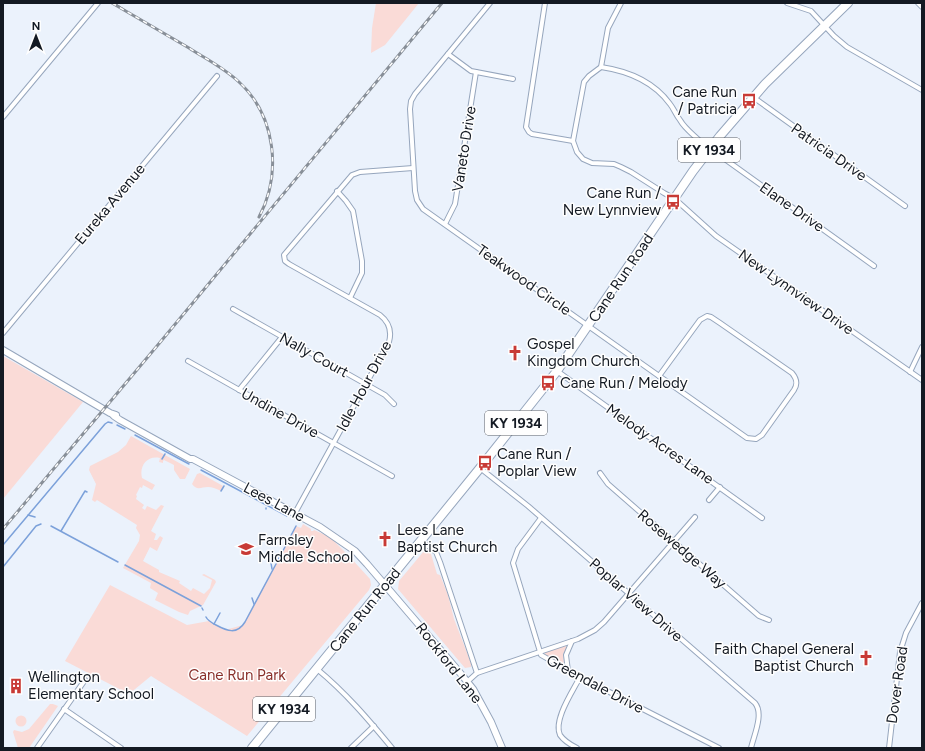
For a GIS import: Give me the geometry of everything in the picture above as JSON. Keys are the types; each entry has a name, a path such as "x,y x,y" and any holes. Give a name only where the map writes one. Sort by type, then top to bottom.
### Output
{"highway":[{"name":"Cane Run Road","path":"252,748 422,541 557,371 710,149 753,97 848,3"}],"street":[{"path":"3,117 98,3"},
{"name":"Teakwood Circle","path":"490,3 415,94 411,101 410,109 413,168 415,190 419,203 423,209 445,224 588,326 747,438 753,440 762,435 796,385 796,379 792,374 720,323 707,316 700,320 659,376"},
{"path":"545,3 526,127 532,134 574,141 584,82 589,76 602,67 608,28 621,3"},
{"path":"787,3 809,10 837,39 847,47 922,90"},
{"path":"918,3 922,7"},
{"path":"448,54 466,68 476,72 513,79"},
{"name":"Elane Drive","path":"602,67 625,72 648,84 660,93 670,104 680,122 688,131 710,149 874,266"},
{"name":"Vaneto Drive","path":"445,224 454,209 476,72"},
{"name":"Eureka Avenue","path":"3,333 217,76"},
{"name":"Patricia Drive","path":"753,97 905,206"},
{"name":"New Lynnview Drive","path":"574,141 577,152 583,159 592,163 608,163 621,167 675,199 716,236 922,380"},
{"path":"350,298 362,273 362,260 353,211 337,191 348,178 356,173 413,168"},
{"name":"Idle Hour Drive","path":"295,513 389,342 390,330 384,319 289,264 284,259 286,252 337,191"},
{"name":"Nally Court","path":"233,309 386,395 394,404"},
{"path":"239,390 282,337"},
{"path":"910,372 922,346"},
{"name":"Lees Lane","path":"3,350 162,444 328,531 355,551 385,585"},
{"name":"Undine Drive","path":"188,361 392,476"},
{"name":"Melody Acres Lane","path":"557,371 762,518"},
{"name":"Poplar View Drive","path":"480,468 541,518 756,705 759,716 751,748"},
{"name":"Rosewedge Way","path":"600,473 608,484 759,616 769,620"},
{"path":"709,500 720,487"},
{"path":"467,682 477,673 591,633 600,626 695,517"},
{"name":"Greendale Drive","path":"541,518 518,549 512,563 543,657 719,748"},
{"name":"Rockford Lane","path":"422,541 436,552 477,673"},
{"name":"Rockford Lane","path":"385,585 467,682 485,710 502,748"},
{"name":"Dover Road","path":"889,748 900,652 906,633 922,602"},
{"path":"568,671 566,655 572,640"},
{"path":"317,669 344,692 392,748"},
{"path":"577,748 562,738 559,732 558,724 580,677"},
{"path":"37,748 85,680"},
{"path":"64,709 121,748"},
{"path":"351,748 374,726"}],"green space":[{"path":"376,3 419,3 385,45 371,53 372,28"},
{"path":"3,356 83,402 3,499"},
{"path":"131,436 190,469 185,479 180,479 174,470 174,465 164,460 163,463 159,462 160,458 151,458 145,462 141,474 142,478 155,485 152,490 143,485 142,488 140,487 136,495 136,499 144,505 142,508 145,510 147,506 156,510 161,505 164,506 151,531 156,534 154,540 157,540 160,536 163,538 157,551 150,547 143,561 159,570 159,572 180,581 179,583 191,591 193,588 204,594 210,588 212,580 202,575 204,574 216,582 203,605 190,611 188,615 155,600 158,593 150,588 151,583 123,568 139,541 140,535 136,528 137,525 97,500 95,502 92,500 96,484 89,470 90,466 118,452 126,445"},
{"path":"200,473 223,486 221,491 211,487 197,488 194,486 192,484 197,474"},
{"name":"Cane Run Park","path":"303,524 311,529 311,531 314,530 330,537 370,579 371,585 369,590 247,736 151,676 129,694 65,661 110,585 187,625 209,621 225,630 243,625 296,526 301,528"},
{"path":"427,550 431,554 437,574 440,575 448,595 454,619 471,663 471,667 465,668 398,589 399,581 424,551"},
{"path":"565,645 567,647 563,654 564,666 550,658 544,652"},
{"path":"50,704 58,706 29,748 18,748 13,732 14,730 22,732 29,729"},
{"path":"21,715 25,717 27,721 25,725 21,727 17,725 15,721 17,717"}],"waterway":[{"path":"3,545 105,424 108,422 112,423"},
{"path":"117,425 125,429"},
{"path":"135,435 189,464"},
{"path":"162,459 165,454"},
{"path":"201,470 287,516"},
{"path":"221,491 224,486"},
{"path":"61,531 85,491 87,492"},
{"path":"28,515 35,517"},
{"path":"3,567 36,526 41,524"},
{"path":"51,526 118,562"},
{"path":"277,562 296,526"},
{"path":"271,563 272,569"},
{"path":"206,617 212,623 224,629 232,631 239,629 245,622 276,564"},
{"path":"125,565 201,606"},
{"path":"252,598 254,604"},
{"path":"214,624 220,613"}],"tram line":[{"path":"115,3 128,12"}],"railway":[{"path":"112,3 221,68 239,82 251,96 261,111 268,128 272,146 273,164 271,183 259,217"},
{"path":"3,529 442,3"}],"place":[{"name":"Cane Run / Patricia","path":"749,101"},
{"name":"Cane Run / New Lynnview","path":"673,202"},
{"name":"Gospel Kingdom Church","path":"515,353"},
{"name":"Cane Run / Melody","path":"548,383"},
{"name":"Cane Run / Poplar View","path":"485,463"},
{"name":"Lees Lane Baptist Church","path":"385,539"},
{"name":"Farnsley Middle School","path":"246,549"},
{"name":"Faith Chapel General Baptist Church","path":"866,658"},
{"name":"Wellington Elementary School","path":"16,686"}]}
